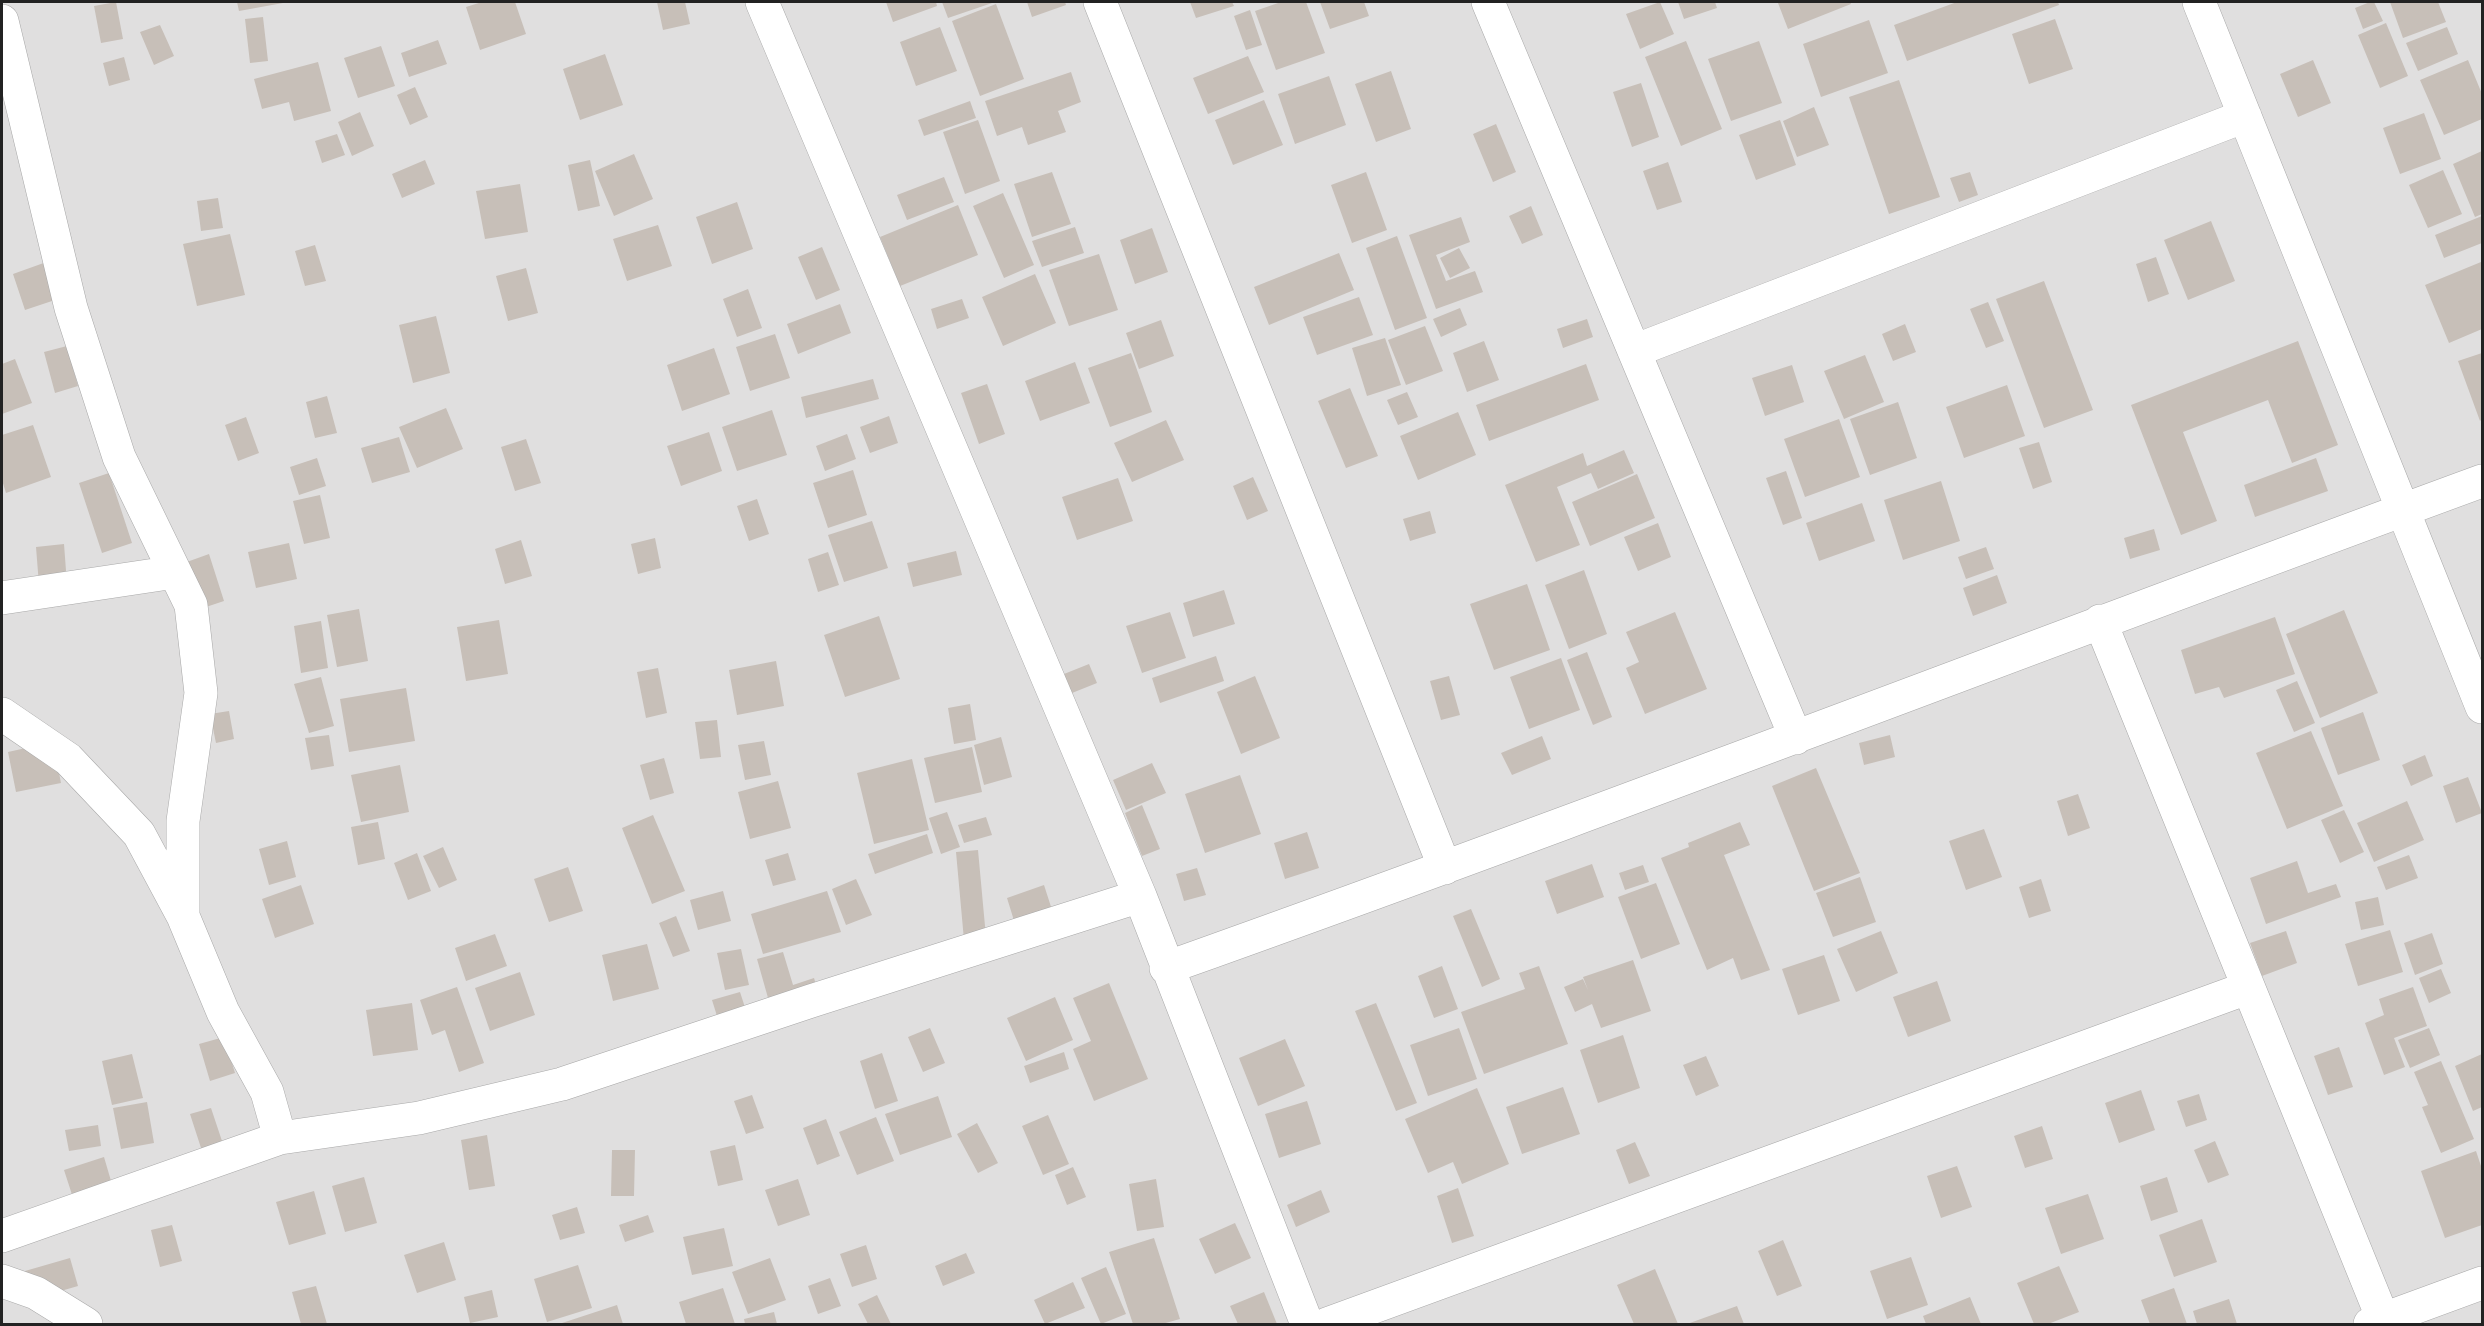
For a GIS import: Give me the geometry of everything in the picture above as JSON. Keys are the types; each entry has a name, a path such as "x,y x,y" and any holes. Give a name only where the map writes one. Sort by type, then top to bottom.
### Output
{"street":[{"path":"762,2 1140,896 1166,968 1307,1324"},
{"path":"1100,2 1445,868"},
{"path":"1490,2 1796,738"},
{"path":"2199,2 2482,707"},
{"path":"2,21 71,308 120,457 191,605 201,693 183,821 183,916"},
{"path":"1634,351 2245,116"},
{"path":"1166,968 1445,868 1796,738 2100,621 2482,481"},
{"path":"2,598 175,572"},
{"path":"2100,621 2379,1323 2482,1283"},
{"path":"2,714 68,759 139,834 183,916 223,1012 267,1092 280,1138"},
{"path":"2,1236 280,1138 419,1118 562,1084 811,1000 1140,896"},
{"path":"1327,1324 2247,988"},
{"path":"2,1281 36,1293 86,1324"}],"shaded area":[{"path":"2,2 2482,2 2482,1324 2,1324"}],"building":[{"path":"116,2 123,39 101,43 94,6"},
{"path":"237,2 283,2 283,3 239,11"},
{"path":"482,2 515,2 526,34 480,50 466,7"},
{"path":"657,2 685,2 690,24 663,30"},
{"path":"886,2 936,2 937,6 893,22"},
{"path":"942,2 995,2 948,18"},
{"path":"1027,2 1065,2 1066,5 1032,17"},
{"path":"1190,2 1232,2 1234,6 1196,18"},
{"path":"1281,2 1306,2 1325,53 1276,70 1255,11"},
{"path":"1320,2 1364,2 1369,16 1330,29"},
{"path":"1660,2 1674,34 1640,49 1626,14"},
{"path":"1678,2 1715,2 1717,8 1684,19"},
{"path":"1850,2 1851,4 1788,29 1778,3"},
{"path":"1957,2 2058,2 2059,5 1907,61 1894,25"},
{"path":"2374,2 2383,21 2363,29 2355,8"},
{"path":"2390,2 2438,2 2446,22 2403,38"},
{"path":"996,4 1024,79 980,96 952,21"},
{"path":"1250,10 1262,45 1246,50 1234,16"},
{"path":"263,17 268,61 250,63 245,19"},
{"path":"2055,19 2073,69 2029,84 2012,34"},
{"path":"1869,20 1888,73 1821,97 1803,44"},
{"path":"2386,23 2408,76 2380,88 2358,35"},
{"path":"160,25 174,56 154,65 140,32"},
{"path":"940,27 957,71 916,86 900,42"},
{"path":"2447,27 2458,54 2418,71 2406,43"},
{"path":"438,40 447,64 409,77 401,53"},
{"path":"1686,41 1722,129 1681,146 1645,57"},
{"path":"1759,41 1782,103 1731,121 1708,59"},
{"path":"381,46 395,86 358,98 344,58"},
{"path":"605,54 623,105 580,120 563,69"},
{"path":"1248,56 1264,92 1208,114 1193,78"},
{"path":"124,57 130,80 109,86 103,63"},
{"path":"2313,60 2331,103 2298,117 2280,74"},
{"path":"2468,60 2482,94 2482,119 2444,135 2420,80"},
{"path":"318,62 331,111 294,121 289,102 262,109 254,79"},
{"path":"1391,71 1411,129 1376,142 1355,84"},
{"path":"1071,72 1081,102 1058,111 1066,132 1028,145 1022,127 997,136 985,101"},
{"path":"1329,76 1346,125 1295,144 1278,94"},
{"path":"1899,80 1940,197 1889,214 1849,97"},
{"path":"1641,83 1659,137 1632,147 1613,92"},
{"path":"415,87 428,117 410,125 397,95"},
{"path":"1264,100 1283,145 1233,165 1215,120"},
{"path":"970,101 976,118 924,136 918,120"},
{"path":"1814,107 1829,145 1797,157 1783,121"},
{"path":"360,112 374,146 352,156 338,122"},
{"path":"2424,113 2441,159 2400,174 2383,128"},
{"path":"978,120 1000,181 965,194 943,132"},
{"path":"1780,120 1796,165 1756,180 1739,135"},
{"path":"1496,124 1516,172 1493,182 1473,134"},
{"path":"337,134 345,155 322,163 315,141"},
{"path":"2482,151 2482,214 2475,217 2453,164"},
{"path":"634,154 653,199 614,216 595,171"},
{"path":"425,160 435,184 402,198 392,174"},
{"path":"590,160 600,206 578,211 568,165"},
{"path":"1668,162 1682,202 1657,210 1643,171"},
{"path":"2443,170 2462,214 2428,228 2409,185"},
{"path":"1052,172 1071,224 1032,237 1014,184"},
{"path":"1366,172 1387,230 1352,243 1331,185"},
{"path":"1970,172 1978,195 1959,202 1950,178"},
{"path":"944,177 954,202 907,220 897,195"},
{"path":"520,184 528,232 485,239 476,191"},
{"path":"1003,193 1034,265 1004,278 973,206"},
{"path":"218,198 223,228 201,231 197,201"},
{"path":"737,202 753,249 712,264 696,217"},
{"path":"958,205 978,255 900,286 880,237"},
{"path":"1531,206 1543,235 1522,244 1509,216"},
{"path":"2482,216 2482,243 2444,258 2435,235"},
{"path":"1461,217 1470,242 1436,255 1446,281 1475,271 1483,292 1436,309 1409,235"},
{"path":"2211,221 2235,281 2188,300 2164,240"},
{"path":"658,225 672,266 627,281 613,239"},
{"path":"1075,227 1084,253 1042,267 1032,241"},
{"path":"1152,228 1168,272 1135,284 1120,240"},
{"path":"230,234 245,295 197,306 183,244"},
{"path":"1397,236 1427,318 1395,330 1366,248"},
{"path":"315,245 326,281 305,286 295,251"},
{"path":"822,247 840,290 816,300 798,257"},
{"path":"1459,248 1470,268 1450,278 1440,258"},
{"path":"1339,253 1354,290 1269,325 1254,287"},
{"path":"1099,254 1118,310 1069,326 1049,270"},
{"path":"2156,257 2169,294 2148,302 2136,264"},
{"path":"52,260 64,297 25,310 13,274"},
{"path":"2481,262 2482,329 2449,343 2425,285"},
{"path":"526,268 538,313 508,321 496,276"},
{"path":"1035,274 1056,323 1003,346 982,297"},
{"path":"2044,281 2093,410 2044,428 1996,299"},
{"path":"748,289 762,328 737,337 723,299"},
{"path":"1359,297 1373,335 1317,355 1303,317"},
{"path":"962,299 969,318 937,329 931,309"},
{"path":"1988,302 2004,341 1986,348 1970,309"},
{"path":"840,304 851,333 798,354 787,324"},
{"path":"1460,308 1467,325 1441,337 1433,319"},
{"path":"436,316 450,373 413,383 399,325"},
{"path":"1587,319 1593,337 1563,348 1557,329"},
{"path":"1161,320 1174,356 1139,369 1126,333"},
{"path":"1905,324 1916,352 1893,361 1882,334"},
{"path":"1425,326 1443,371 1406,385 1388,340"},
{"path":"775,334 790,378 750,391 736,347"},
{"path":"1385,338 1401,385 1367,396 1352,348"},
{"path":"1484,341 1499,380 1467,392 1453,353"},
{"path":"2298,341 2338,445 2292,463 2268,400 2183,432 2217,521 2181,535 2131,405"},
{"path":"67,346 78,386 55,393 44,352"},
{"path":"714,348 730,394 682,411 667,365"},
{"path":"1131,353 1152,412 1110,427 1088,368"},
{"path":"2482,353 2482,419 2480,421 2458,361"},
{"path":"1865,355 1884,402 1844,419 1824,371"},
{"path":"15,359 32,403 2,414 2,364"},
{"path":"1075,362 1090,403 1040,421 1025,381"},
{"path":"1586,364 1599,400 1489,441 1476,405"},
{"path":"1792,365 1804,402 1765,416 1752,378"},
{"path":"873,379 879,399 806,418 801,397"},
{"path":"987,384 1005,434 979,444 961,393"},
{"path":"2007,385 2025,436 1964,458 1946,407"},
{"path":"1350,388 1378,456 1346,468 1318,401"},
{"path":"1407,392 1418,417 1398,425 1387,400"},
{"path":"327,396 337,433 315,438 306,402"},
{"path":"1898,402 1917,458 1870,475 1850,419"},
{"path":"446,408 463,449 417,468 399,427"},
{"path":"772,410 787,455 737,471 722,427"},
{"path":"1458,412 1476,455 1418,480 1400,436"},
{"path":"889,416 898,443 870,453 860,427"},
{"path":"246,417 259,453 238,461 225,425"},
{"path":"1839,419 1860,477 1805,497 1784,439"},
{"path":"1166,420 1184,460 1132,482 1114,443"},
{"path":"33,425 51,477 6,493 2,480 2,435"},
{"path":"709,432 722,471 681,486 667,446"},
{"path":"847,434 856,459 825,471 816,446"},
{"path":"399,437 410,472 372,483 361,448"},
{"path":"526,439 541,483 515,491 501,447"},
{"path":"2039,442 2052,482 2033,489 2019,448"},
{"path":"1624,450 1634,473 1598,489 1591,473 1557,487 1580,545 1536,562 1505,485 1583,453 1587,466"},
{"path":"317,458 326,486 299,495 290,467"},
{"path":"2316,458 2328,491 2255,517 2244,485"},
{"path":"853,470 867,515 828,528 813,483"},
{"path":"1786,471 1802,518 1783,525 1766,478"},
{"path":"109,473 132,543 102,553 79,483"},
{"path":"1637,474 1655,518 1590,546 1572,502"},
{"path":"1253,477 1268,511 1247,520 1233,486"},
{"path":"1118,478 1133,521 1077,540 1062,497"},
{"path":"1941,481 1960,541 1903,560 1884,500"},
{"path":"320,495 330,538 304,544 293,501"},
{"path":"757,499 769,534 749,541 737,506"},
{"path":"1862,503 1875,541 1819,561 1806,523"},
{"path":"1430,511 1436,533 1410,541 1403,519"},
{"path":"872,521 888,568 844,582 828,535"},
{"path":"1658,523 1671,557 1638,571 1624,537"},
{"path":"2154,529 2160,550 2130,559 2124,538"},
{"path":"655,538 661,568 638,574 631,544"},
{"path":"521,540 532,576 505,584 495,549"},
{"path":"289,543 297,579 256,588 248,552"},
{"path":"64,544 67,584 39,585 36,547"},
{"path":"1986,547 1994,569 1966,579 1958,557"},
{"path":"956,551 962,575 913,587 907,563"},
{"path":"828,552 839,585 818,592 808,559"},
{"path":"209,554 224,601 200,609 184,563"},
{"path":"1584,570 1607,634 1569,649 1545,585"},
{"path":"1997,575 2007,603 1973,616 1963,588"},
{"path":"1527,584 1550,650 1494,670 1470,604"},
{"path":"1224,590 1235,624 1193,637 1183,603"},
{"path":"359,609 368,661 337,667 327,615"},
{"path":"2344,610 2378,693 2320,718 2286,634"},
{"path":"1170,612 1186,658 1142,673 1126,626"},
{"path":"1675,612 1707,689 1645,714 1626,668 1639,662 1626,632"},
{"path":"879,616 900,679 845,697 824,635"},
{"path":"2275,617 2295,674 2224,698 2219,687 2195,694 2181,650"},
{"path":"499,620 508,674 466,681 457,627"},
{"path":"321,621 328,668 301,673 294,626"},
{"path":"1587,652 1612,717 1593,725 1567,660"},
{"path":"1216,656 1224,681 1160,703 1152,678"},
{"path":"1561,658 1580,710 1529,729 1510,677"},
{"path":"776,661 784,706 737,715 729,670"},
{"path":"1089,664 1097,683 1067,695 1059,676"},
{"path":"658,668 667,713 646,718 637,672"},
{"path":"1255,676 1280,738 1241,754 1217,692"},
{"path":"1449,676 1460,715 1441,720 1430,681"},
{"path":"321,677 334,726 309,733 294,684"},
{"path":"2297,681 2315,723 2294,732 2276,690"},
{"path":"406,688 415,741 349,752 340,699"},
{"path":"970,704 976,740 954,744 948,708"},
{"path":"229,711 234,739 216,743 210,714"},
{"path":"2363,712 2380,760 2338,775 2321,728"},
{"path":"717,720 721,757 700,759 695,722"},
{"path":"2311,731 2343,806 2287,829 2256,753"},
{"path":"329,735 334,766 311,770 305,738"},
{"path":"1890,735 1895,757 1864,765 1859,743"},
{"path":"1542,736 1551,759 1512,775 1501,753"},
{"path":"1001,737 1012,777 984,785 974,745"},
{"path":"764,741 771,775 745,780 738,745"},
{"path":"53,742 61,783 16,792 8,752"},
{"path":"972,747 982,792 935,803 924,758"},
{"path":"2425,755 2433,776 2411,786 2402,765"},
{"path":"664,758 674,793 650,800 640,765"},
{"path":"912,759 929,830 874,844 857,773"},
{"path":"1152,763 1166,793 1126,810 1113,780"},
{"path":"400,765 409,812 361,822 351,775"},
{"path":"1816,768 1860,873 1814,891 1772,786"},
{"path":"1240,775 1261,834 1205,853 1185,794"},
{"path":"2468,777 2482,813 2456,823 2443,786"},
{"path":"778,781 791,828 750,839 738,792"},
{"path":"2078,794 2090,828 2068,836 2057,801"},
{"path":"2407,801 2424,840 2374,862 2357,823"},
{"path":"1142,805 1160,849 1142,856 1125,813"},
{"path":"2344,810 2364,852 2340,863 2321,820"},
{"path":"947,812 960,847 941,854 929,818"},
{"path":"653,815 685,891 652,904 622,828"},
{"path":"986,817 992,835 964,843 958,825"},
{"path":"378,822 385,859 358,865 351,827"},
{"path":"1740,822 1750,845 1724,855 1770,970 1741,980 1733,958 1707,970 1661,858 1689,847 1688,843"},
{"path":"1984,829 2002,877 1966,890 1949,841"},
{"path":"1307,832 1319,868 1285,879 1274,843"},
{"path":"927,834 933,853 875,874 868,854"},
{"path":"287,841 296,877 269,885 259,849"},
{"path":"443,847 457,880 439,888 423,856"},
{"path":"978,850 986,937 964,940 956,852"},
{"path":"417,853 431,891 408,900 394,863"},
{"path":"788,853 796,880 773,886 765,860"},
{"path":"2409,855 2418,878 2386,890 2377,867"},
{"path":"2297,861 2308,893 2336,884 2341,897 2266,924 2250,878"},
{"path":"1592,864 1604,897 1557,914 1545,881"},
{"path":"1643,865 1649,882 1625,890 1619,873"},
{"path":"568,867 583,911 549,922 534,879"},
{"path":"1197,868 1206,895 1184,901 1176,874"},
{"path":"1860,877 1876,922 1833,937 1816,893"},
{"path":"856,879 872,915 846,925 832,889"},
{"path":"2041,879 2051,911 2029,918 2019,887"},
{"path":"1656,883 1680,944 1641,959 1618,897"},
{"path":"301,885 314,924 275,938 262,899"},
{"path":"1044,885 1053,913 1016,927 1007,898"},
{"path":"723,891 731,921 698,930 690,900"},
{"path":"827,891 841,932 763,954 751,914"},
{"path":"2378,897 2384,925 2361,930 2355,902"},
{"path":"1471,909 1500,979 1482,987 1453,916"},
{"path":"676,916 690,951 673,957 659,923"},
{"path":"2390,930 2403,972 2358,986 2345,944"},
{"path":"1881,931 1898,973 1856,992 1837,949"},
{"path":"2286,931 2297,963 2262,976 2250,943"},
{"path":"2432,933 2443,964 2415,975 2404,943"},
{"path":"495,934 507,966 466,981 455,948"},
{"path":"647,944 659,989 613,1001 602,955"},
{"path":"741,949 749,985 725,990 717,953"},
{"path":"783,952 793,985 814,978 820,998 772,1012 757,959"},
{"path":"1824,955 1840,1001 1798,1015 1782,969"},
{"path":"1633,960 1651,1011 1601,1028 1592,1004 1575,1012 1564,987 1583,979 1588,990 1583,977"},
{"path":"1442,966 1458,1009 1434,1018 1418,976"},
{"path":"1539,966 1568,1044 1484,1074 1461,1012 1525,989 1519,973"},
{"path":"2441,969 2451,993 2429,1003 2419,978"},
{"path":"520,972 535,1015 490,1031 475,988"},
{"path":"1937,981 1951,1021 1908,1037 1893,997"},
{"path":"1109,983 1148,1079 1094,1101 1073,1049 1091,1041 1073,998"},
{"path":"457,987 484,1063 459,1072 445,1030 432,1035 420,1000"},
{"path":"2413,987 2427,1026 2394,1038 2405,1067 2384,1075 2365,1023 2384,1015 2379,999"},
{"path":"740,992 750,1023 722,1032 712,1000"},
{"path":"1055,997 1073,1040 1026,1061 1007,1018"},
{"path":"412,1003 418,1050 373,1056 366,1010"},
{"path":"1376,1003 1417,1103 1396,1111 1355,1011"},
{"path":"930,1028 945,1063 923,1072 908,1037"},
{"path":"1459,1028 1477,1079 1428,1096 1410,1045"},
{"path":"2429,1028 2440,1055 2410,1068 2398,1040"},
{"path":"1623,1035 1640,1088 1598,1103 1580,1050"},
{"path":"224,1037 235,1073 210,1081 199,1044"},
{"path":"1285,1039 1305,1086 1258,1106 1239,1058"},
{"path":"2339,1047 2353,1087 2328,1095 2314,1056"},
{"path":"1064,1052 1069,1069 1030,1083 1024,1066"},
{"path":"882,1053 898,1101 875,1109 860,1061"},
{"path":"132,1054 143,1098 112,1105 102,1061"},
{"path":"2482,1054 2482,1107 2473,1111 2455,1066"},
{"path":"1706,1056 1719,1086 1696,1096 1683,1065"},
{"path":"2441,1061 2474,1139 2441,1153 2422,1107 2428,1105 2414,1072"},
{"path":"1563,1087 1580,1134 1522,1154 1506,1107"},
{"path":"1477,1088 1509,1164 1462,1184 1453,1162 1428,1173 1405,1119"},
{"path":"2141,1090 2155,1130 2119,1143 2105,1103"},
{"path":"2199,1094 2207,1120 2186,1127 2177,1101"},
{"path":"752,1095 764,1128 746,1134 734,1101"},
{"path":"938,1096 952,1137 900,1155 885,1114"},
{"path":"1307,1101 1321,1144 1279,1158 1265,1114"},
{"path":"147,1102 154,1143 121,1149 113,1108"},
{"path":"211,1108 223,1144 202,1151 190,1114"},
{"path":"1048,1115 1069,1164 1043,1175 1022,1126"},
{"path":"876,1117 894,1161 857,1175 839,1132"},
{"path":"826,1119 840,1156 817,1165 803,1128"},
{"path":"977,1123 998,1163 978,1173 957,1134"},
{"path":"98,1125 101,1146 69,1151 65,1130"},
{"path":"2042,1126 2053,1159 2025,1168 2014,1136"},
{"path":"487,1135 495,1186 469,1190 461,1140"},
{"path":"2215,1141 2229,1175 2208,1183 2194,1150"},
{"path":"1635,1142 1650,1176 1629,1184 1616,1150"},
{"path":"735,1145 743,1180 718,1186 710,1151"},
{"path":"612,1150 635,1150 634,1196 611,1196"},
{"path":"2476,1151 2482,1169 2482,1225 2445,1238 2421,1171"},
{"path":"104,1157 116,1198 77,1210 64,1170"},
{"path":"1957,1166 1972,1207 1941,1218 1927,1176"},
{"path":"1073,1167 1086,1197 1067,1205 1055,1175"},
{"path":"364,1177 377,1223 345,1232 332,1186"},
{"path":"2167,1177 2178,1212 2151,1221 2140,1186"},
{"path":"798,1179 810,1215 778,1226 765,1190"},
{"path":"1156,1179 1164,1227 1137,1231 1129,1184"},
{"path":"1458,1188 1474,1236 1452,1243 1437,1196"},
{"path":"1321,1190 1330,1212 1296,1227 1287,1205"},
{"path":"314,1191 326,1234 289,1245 276,1202"},
{"path":"2088,1194 2104,1239 2061,1254 2045,1208"},
{"path":"577,1207 585,1233 560,1240 552,1215"},
{"path":"648,1215 654,1232 625,1242 619,1225"},
{"path":"2202,1219 2217,1262 2174,1277 2159,1235"},
{"path":"1235,1223 1251,1258 1215,1274 1199,1239"},
{"path":"172,1225 182,1261 160,1267 151,1230"},
{"path":"724,1228 733,1266 692,1275 683,1237"},
{"path":"1154,1238 1180,1319 1162,1324 1133,1324 1109,1252"},
{"path":"1783,1240 1802,1286 1777,1296 1758,1251"},
{"path":"444,1242 456,1280 417,1293 404,1255"},
{"path":"866,1245 877,1279 852,1287 840,1254"},
{"path":"966,1253 975,1273 943,1286 935,1266"},
{"path":"1911,1257 1928,1305 1887,1319 1870,1271"},
{"path":"70,1258 78,1286 33,1299 25,1271"},
{"path":"770,1258 786,1300 748,1314 732,1272"},
{"path":"578,1265 592,1308 547,1322 534,1279"},
{"path":"2059,1266 2079,1312 2048,1324 2034,1324 2017,1283"},
{"path":"1106,1267 1126,1314 1101,1324 1081,1278"},
{"path":"1655,1269 1678,1324 1634,1324 1617,1285"},
{"path":"830,1278 841,1306 818,1314 808,1286"},
{"path":"1073,1282 1085,1308 1045,1324 1034,1300"},
{"path":"316,1286 327,1324 301,1324 292,1292"},
{"path":"723,1288 735,1324 686,1324 679,1302"},
{"path":"2174,1288 2187,1324 2150,1324 2141,1300"},
{"path":"492,1290 498,1317 470,1323 464,1297"},
{"path":"1264,1292 1277,1324 1238,1324 1230,1306"},
{"path":"877,1295 891,1324 868,1324 858,1304"},
{"path":"1970,1297 1981,1324 1926,1324 1923,1316"},
{"path":"2229,1299 2237,1324 2197,1324 2193,1311"},
{"path":"617,1305 623,1324 559,1324"},
{"path":"1737,1306 1744,1324 1687,1324"},
{"path":"774,1312 777,1324 745,1324 744,1319"}]}
